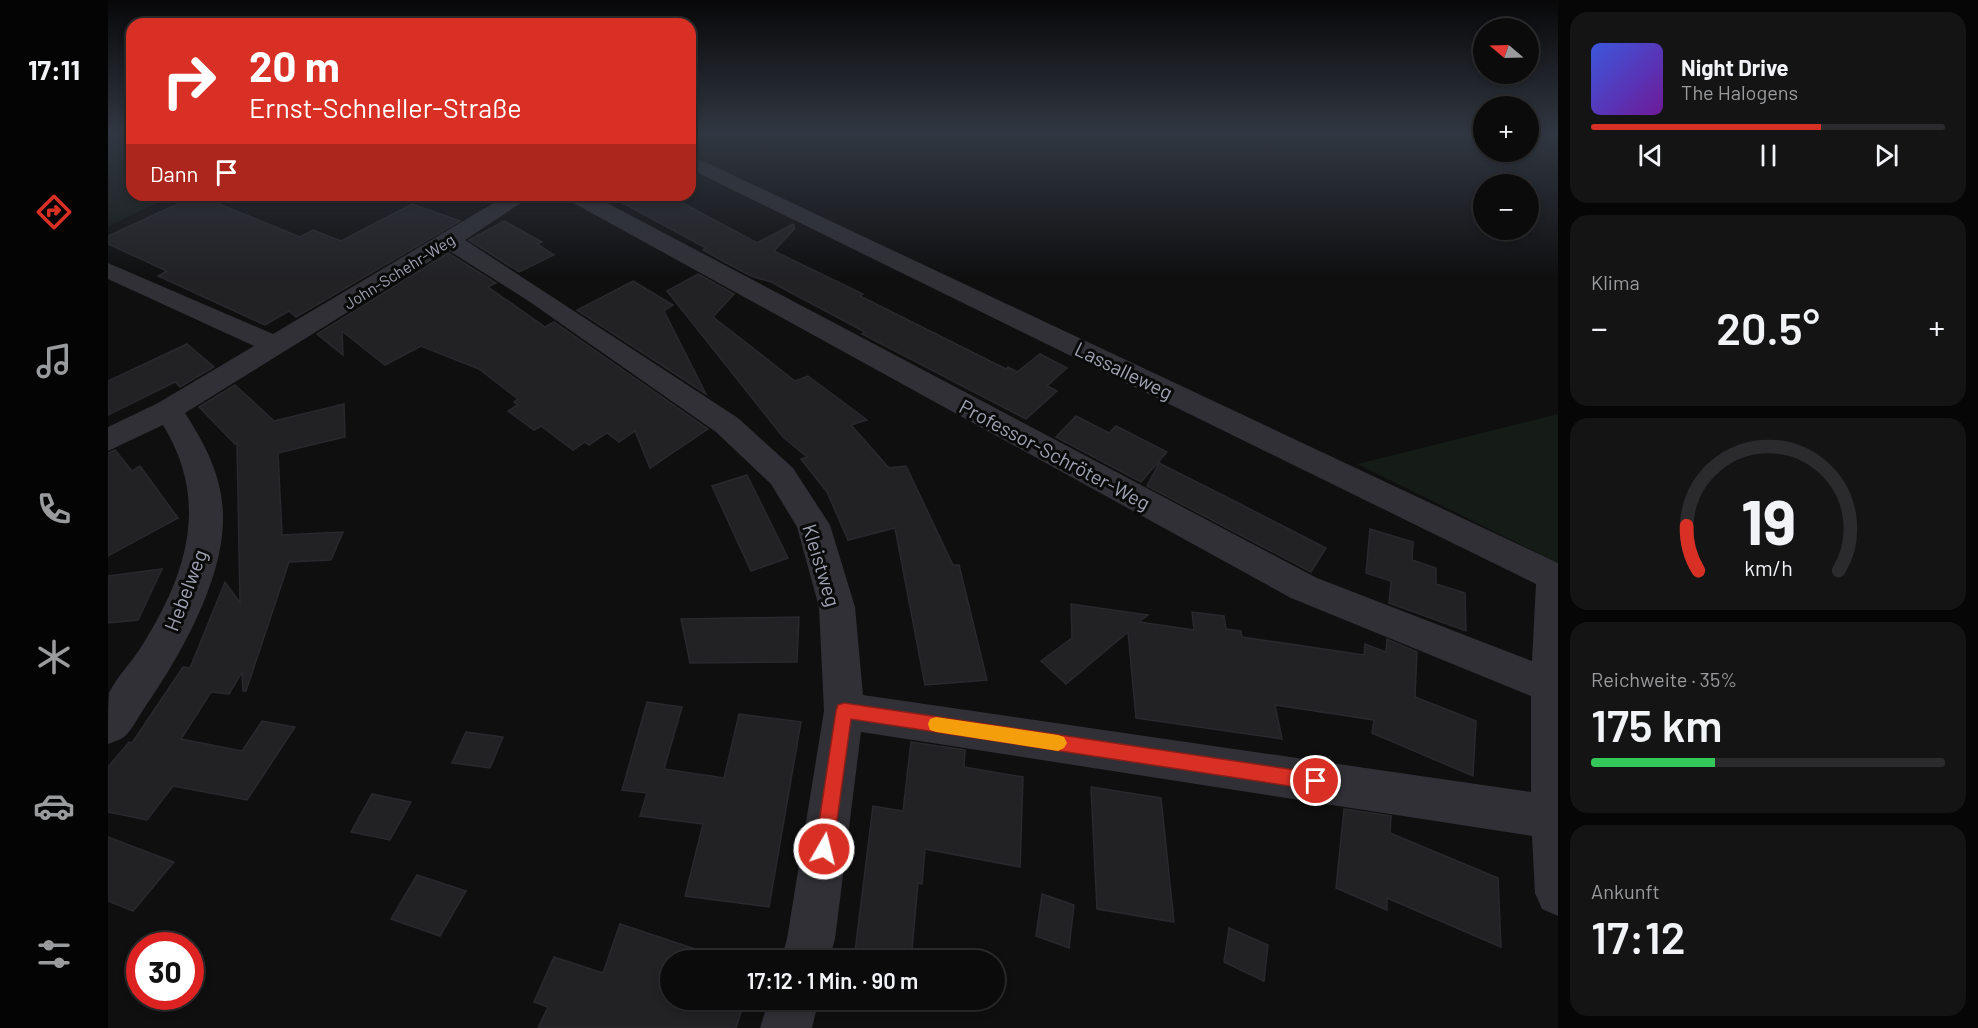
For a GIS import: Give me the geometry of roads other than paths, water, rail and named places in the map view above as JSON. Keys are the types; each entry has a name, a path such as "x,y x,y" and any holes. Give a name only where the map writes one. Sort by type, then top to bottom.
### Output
{"street":[{"name":"Lassalleweg","path":"734,182 1556,578"},
{"name":"John-Schehr-Weg","path":"108,440 168,410 512,201"},
{"name":"Professor-Schröter-Weg","path":"587,201 1304,588 1548,685"},
{"name":"Kleistweg","path":"448,240 677,389 727,425 782,476 813,525 837,607 844,711 808,950"},
{"path":"108,270 275,345"},
{"name":"Hebelweg","path":"108,725 160,650 182,608 199,564 203,544 206,525 205,495 199,468 189,443 168,410"},
{"path":"1556,578 1548,685 1552,817 1558,893"},
{"path":"844,711 1552,817"},
{"path":"786,1028 791,1010"}]}
